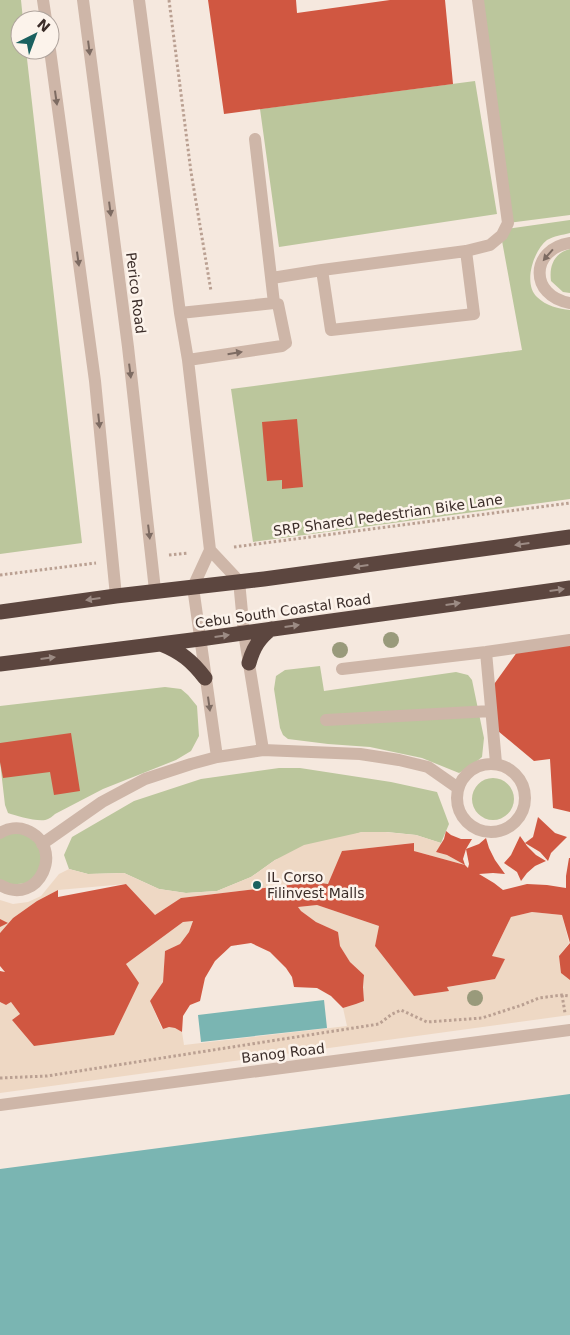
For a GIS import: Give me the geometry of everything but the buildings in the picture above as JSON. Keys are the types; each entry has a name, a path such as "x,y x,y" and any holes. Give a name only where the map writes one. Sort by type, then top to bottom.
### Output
{"highway":[{"path":"0,612 155,590 264,579 570,537"},
{"name":"Cebu South Coastal Road","path":"0,664 200,639 570,588"},
{"path":"248,663 257,642 271,629"},
{"path":"161,644 189,659 205,678"}],"street":[{"name":"Perico Road","path":"83,0 128,347 155,590"},
{"path":"139,0 180,313 188,360 210,550 193,587 217,758"},
{"path":"272,278 466,251 490,245 502,235 508,223 478,0"},
{"path":"51,60 94,381 116,596"},
{"path":"255,139 274,303"},
{"path":"570,243 560,245 550,251 543,259 540,269 540,279 544,289 560,302 570,303"},
{"path":"322,270 331,330 474,314 466,251"},
{"path":"180,313 278,304 286,343 282,346 188,360"},
{"path":"210,550 239,581 248,663 263,750"},
{"path":"342,669 570,640"},
{"path":"486,652 496,763"},
{"path":"326,720 491,711"},
{"path":"42,844 102,802 145,780 191,764 263,750 360,754 399,760 428,767 458,788"},
{"path":"496,763 513,771 519,777 526,795 525,804 522,813 510,826 502,831 483,831 467,823 461,815 456,798 462,779 468,772 476,766 496,763"},
{"path":"0,885 8,889 19,890 28,887 41,876 46,860 46,852 42,844 29,831 20,828 1,828"},
{"name":"Banog Road","path":"0,1104 570,1030"}],"path":[{"path":"169,0 191,172 214,310"},
{"name":"SRP Shared Pedestrian Bike Lane","path":"210,550 570,502"},
{"path":"0,576 112,561"},
{"path":"0,1078 47,1076 379,1024 401,1010 427,1022 482,1018 538,998 570,996"}],"green space":[{"path":"0,0 21,0 22,10 10,10 10,60 27,60 82,543 0,554"},
{"path":"478,0 570,0 570,215 508,223"},
{"path":"475,81 497,214 279,247 260,109"},
{"path":"570,220 570,233 547,240 542,245 534,259 530,276 533,291 544,303 570,310 570,499 253,542 231,389 522,350 500,230"},
{"path":"570,249 570,293 563,292 551,281 551,270 556,257"},
{"path":"320,666 324,691 456,672 468,675 472,680 484,738 482,757 459,773 422,758 370,747 288,739 283,735 280,728 274,689 276,676 285,670"},
{"path":"165,687 181,689 197,706 199,736 191,751 176,760 103,789 49,819 34,820 8,813 5,805 0,762 0,706"},
{"path":"279,768 300,768 391,782 437,792 449,824 441,843 416,835 362,832 275,860 251,877 217,891 186,893 159,889 124,873 88,874 69,869 64,855 72,837 134,801 201,779"},
{"path":"497,778 505,781 511,787 514,799 511,811 505,817 489,820 481,817 475,811 472,795 475,787 481,781"},
{"path":"21,828 46,851 35,883 0,885 0,833"}],"shaded area":[{"path":"362,832 416,835 441,843 436,852 447,855 465,865 414,851 413,843 343,851 328,884 314,882 182,898 155,915 126,884 58,890 37,901 13,918 0,933 0,900 13,904 28,902 41,896 59,874 69,869 88,874 124,873 159,889 186,893 217,891 251,877 275,860 304,845"},
{"path":"317,905 379,926 375,946 414,996 448,991 447,987 495,979 504,960 492,956 511,917 532,912 562,915 569,943 559,956 570,980 570,1015 0,1093 0,1002 6,1005 11,1002 20,1014 12,1020 34,1046 138,983 126,964 183,922 193,921 189,932 180,944 165,951 163,982 150,1001 162,1029 169,1027 182,1032 184,1045 347,1026 343,1008 364,1001 364,975 350,962 340,946 337,932 316,922 298,907"}],"water":[{"path":"324,1000 327,1028 201,1042 198,1015"},
{"path":"570,1094 570,1335 0,1335 0,1169"}],"place":[{"name":"IL Corso Filinvest Malls","path":"257,885"}]}
